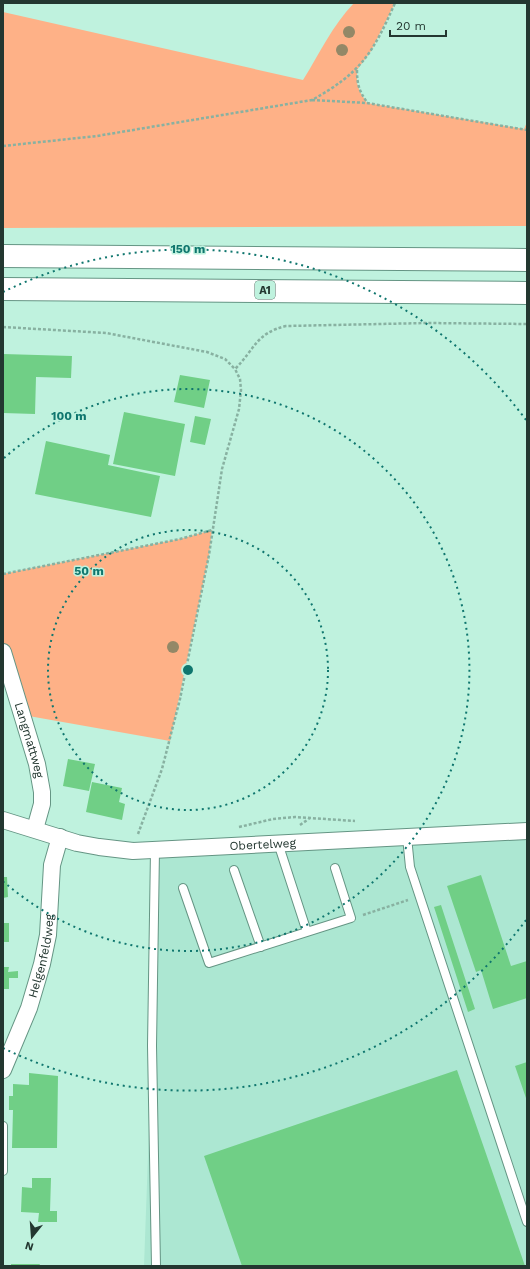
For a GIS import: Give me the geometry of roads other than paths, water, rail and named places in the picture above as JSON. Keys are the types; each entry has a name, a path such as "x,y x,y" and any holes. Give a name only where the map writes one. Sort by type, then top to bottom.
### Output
{"highway":[{"path":"3,256 527,260"},
{"name":"A1","path":"3,289 527,293"}],"street":[{"name":"Langmattweg","path":"3,652 37,764 42,792 42,804 35,829"},
{"name":"Obertelweg","path":"3,820 99,847 133,851 527,831"},
{"name":"Helgenfeldweg","path":"3,1070 29,1008 42,964 48,935 52,865 60,837"}],"lane":[{"path":"407,837 410,867 419,897 527,1222"},
{"path":"278,843 307,932"},
{"path":"155,850 152,1046 156,1266"},
{"path":"184,888 209,963 351,918 335,868"},
{"path":"234,870 261,947"},
{"path":"3,1126 3,1171"}]}
